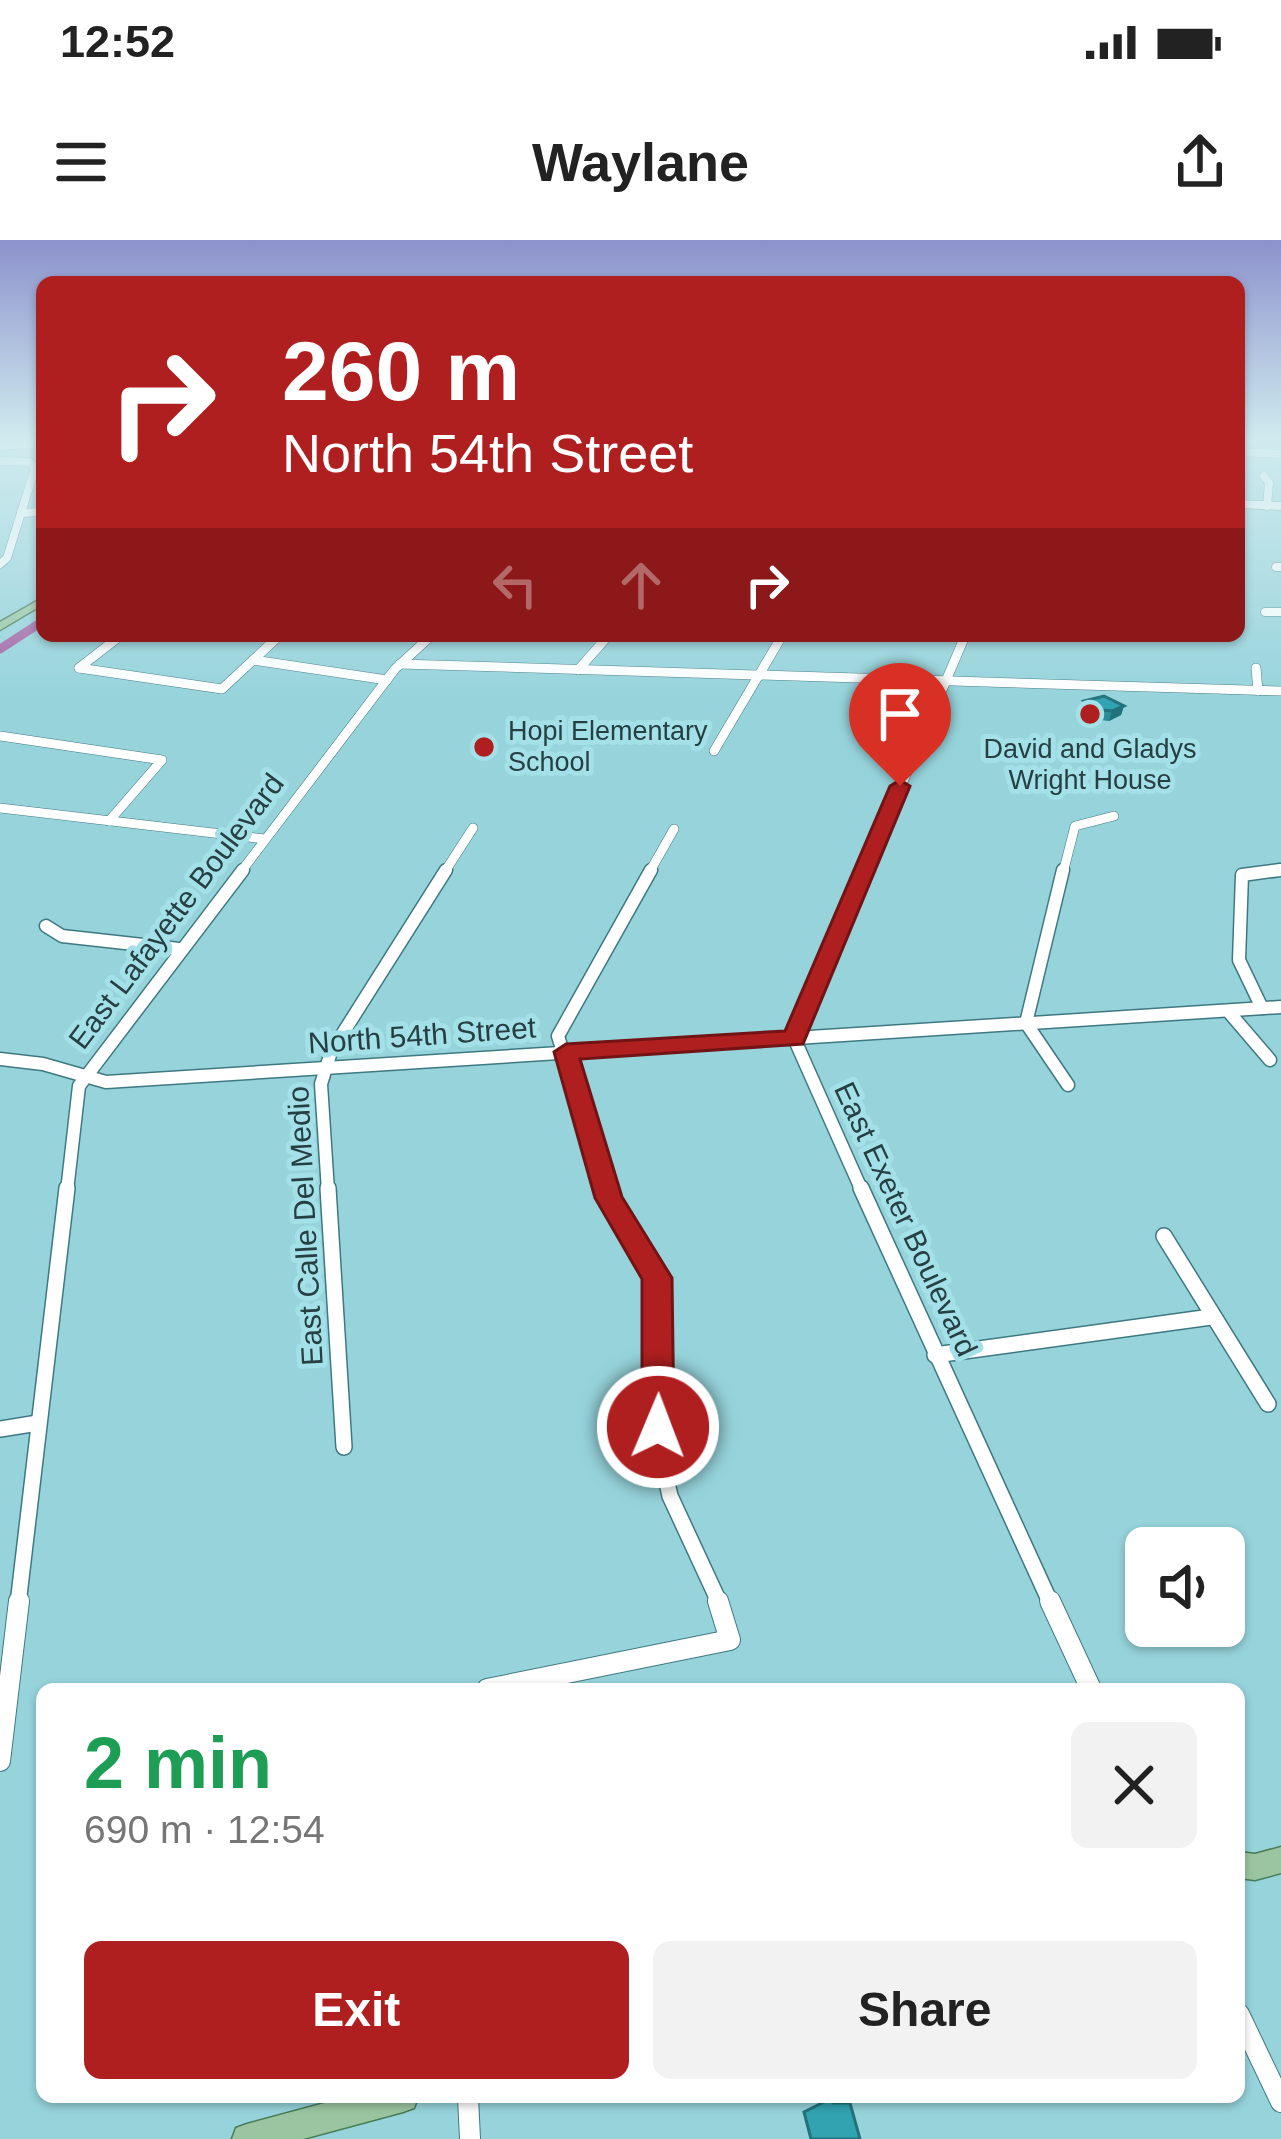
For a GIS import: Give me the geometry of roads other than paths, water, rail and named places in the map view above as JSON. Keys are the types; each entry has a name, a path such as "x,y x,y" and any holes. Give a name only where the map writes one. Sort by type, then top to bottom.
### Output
{"main road":[{"path":"2,624 36,604"},
{"path":"248,2139 381,2103"}],"street":[{"path":"0,564 7,558 17,526"},
{"path":"1265,612 1281,612"},
{"path":"112,642 79,668 222,689 272,642"},
{"name":"East Lafayette Boulevard","path":"0,1761 6,1653 74,1104 83,1077 386,680 424,642"},
{"path":"578,670 603,642"},
{"path":"714,751 778,642"},
{"path":"794,1038 962,642"},
{"path":"253,660 386,680"},
{"path":"400,664 1281,692"},
{"path":"1256,668 1258,691"},
{"path":"0,736 161,760 109,820"},
{"path":"0,808 264,839"},
{"path":"1068,1085 1027,1023 1076,826 1114,816"},
{"name":"East Calle Del Medio","path":"344,1448 321,1084 324,1069 473,828"},
{"path":"517,1683 730,1640 728,1623 670,1496 662,1460 657,1278 608,1198 558,1036 674,830"},
{"path":"1262,1008 1241,979 1236,962 1245,872 1281,870"},
{"path":"46,926 62,936 179,950"},
{"name":"North 54th Street","path":"0,1059 106,1082 1281,1007"},
{"path":"1228,1011 1270,1060"},
{"name":"East Exeter Boulevard","path":"794,1038 934,1355 1088,1683"},
{"path":"1165,1236 1268,1404"},
{"path":"934,1355 1211,1317"},
{"path":"0,1430 38,1423"},
{"path":"1245,2027 1281,2102"},
{"path":"467,2103 470,2139"}],"waterway":[{"path":"0,649 36,626"}],"place":[{"name":"David and Gladys Wright House","path":"1090,714"},
{"name":"Hopi Elementary School","path":"484,747"}]}
